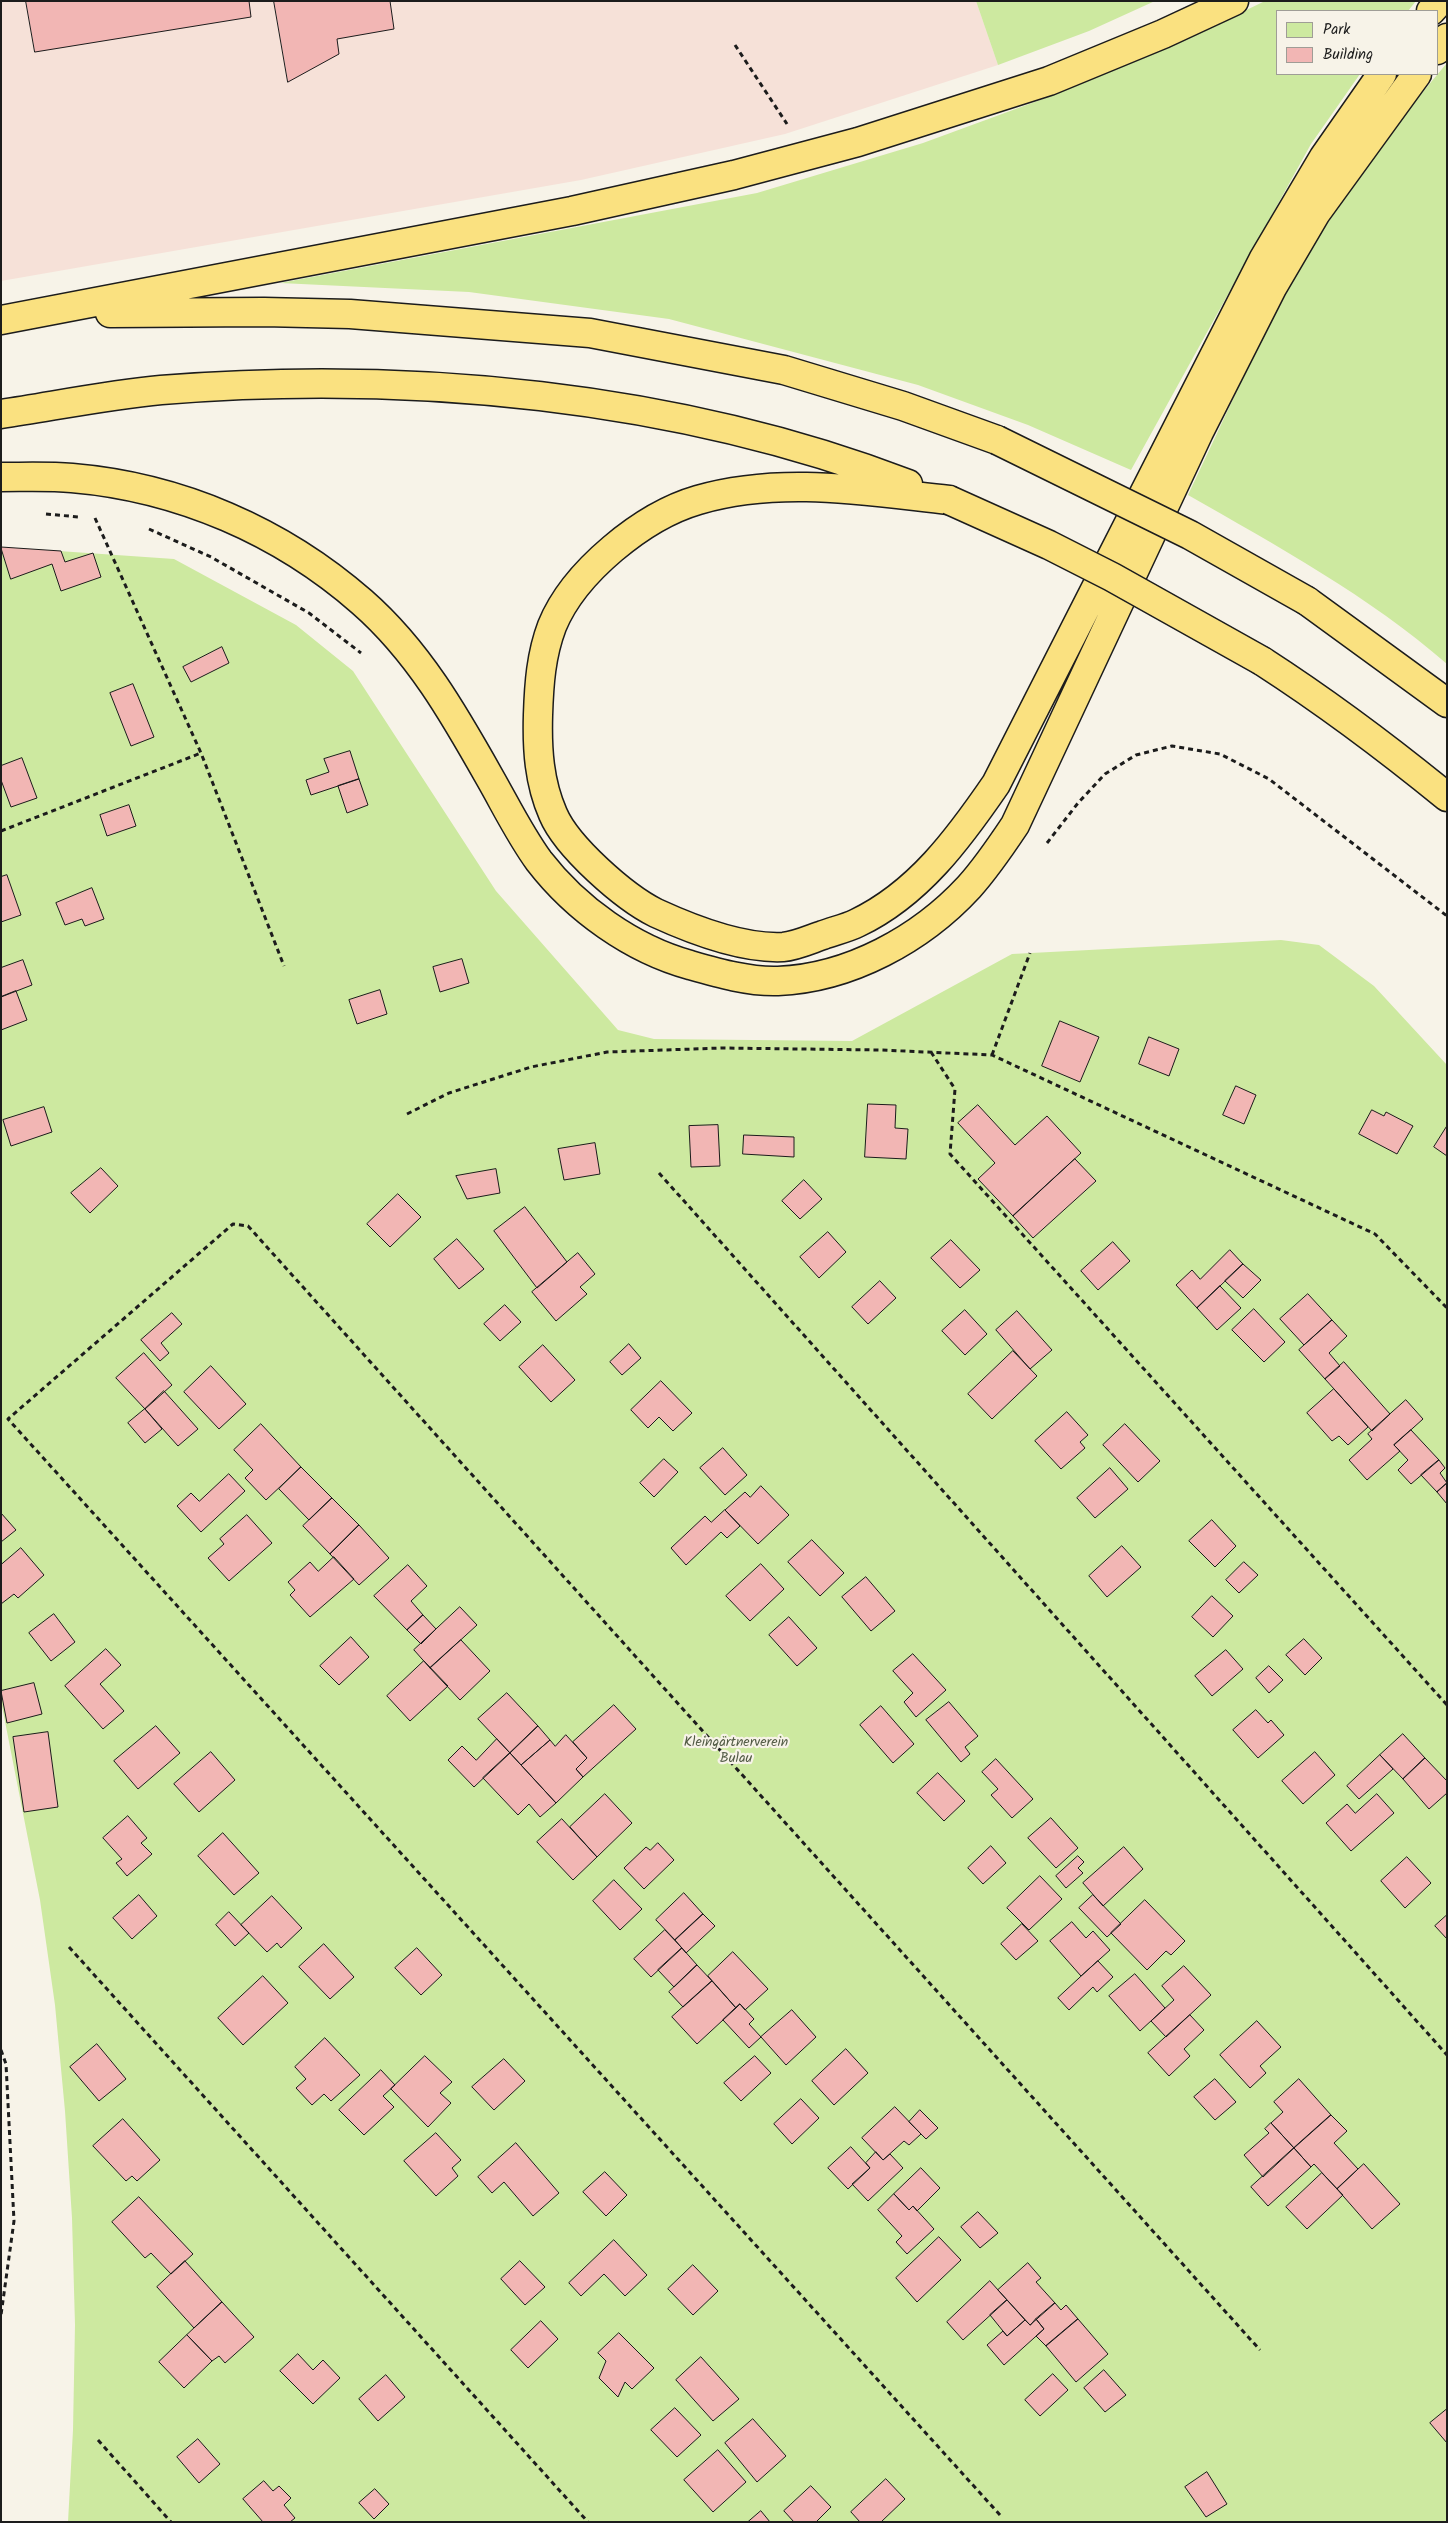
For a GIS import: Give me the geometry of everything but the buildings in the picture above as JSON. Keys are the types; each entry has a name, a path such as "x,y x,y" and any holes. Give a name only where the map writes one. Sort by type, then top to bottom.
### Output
{"highway":[{"path":"1,320 46,313 572,211 734,176 858,142 1049,80 1163,34 1234,1"},
{"path":"1438,49 1447,38"},
{"path":"949,500 829,487 777,486 739,491 697,500 661,516 629,537 595,564 571,592 552,626 539,673 537,743 541,779 554,817 581,854 641,905 667,918 702,933 750,944 784,947 858,922 896,897 934,866 967,827 996,784 1263,260 1324,157 1381,75"},
{"path":"1,477 72,478 176,497 218,513 286,546 326,572 364,603 415,657 443,696 519,830 540,862 569,893 596,916 630,941 669,959 741,978 775,981 816,978 855,965 895,946 934,920 967,889 990,863 1015,825 1199,432 1272,288 1316,213 1399,96 1417,75"},
{"path":"46,313 264,312 350,314 590,333 784,370 903,406 996,440 1190,535 1307,601 1447,702"},
{"path":"1,414 160,390 305,384 392,384 516,393 662,415 753,434 904,483 949,500 1096,569 1262,661 1313,694 1380,742 1447,797"}],"path":[{"path":"735,45 788,126"},
{"path":"36,513 104,520"},
{"path":"95,518 201,753 284,966"},
{"path":"147,528 211,556 309,613 367,658"},
{"path":"1043,848 1078,803 1105,774 1136,755 1172,746 1220,754 1269,779 1447,916"},
{"path":"1,831 201,753"},
{"path":"992,1055 1030,953"},
{"path":"406,1114 449,1093 531,1067 607,1052 722,1048 992,1055 1375,1234 1447,1308"},
{"path":"931,1052 955,1089 950,1154 1447,1705"},
{"path":"659,1173 1447,2055"},
{"path":"1000,2515 8,1419 233,1224 248,1226 1260,2350"},
{"path":"69,1947 588,2522"},
{"path":"1,2050 6,2064 14,2221 1,2314"},
{"path":"98,2440 171,2522"}],"shaded area":[{"path":"1,1 976,1 998,65 785,134 581,180 1,281"}],"green space":[{"path":"976,1 1155,1 1089,31 998,65"},
{"path":"1265,1 1416,1 1409,10 1276,10 1276,75 1359,75 1311,144 1131,470 1028,425 918,385 669,319 469,292 280,283 757,193 923,143 1051,96 1201,32"},
{"path":"1447,63 1447,664 1386,616 1322,573 1188,495 1271,321 1309,254 1371,160 1400,120"},
{"name":"Kleingärtnerverein Bulau","path":"1,547 174,559 296,625 353,671 496,891 618,1030 654,1039 852,1041 1012,954 1281,940 1319,945 1374,986 1447,1065 1447,2522 68,2522 73,2430 75,2325 72,2218 65,2111 55,2005 40,1900 1,1701"}]}
